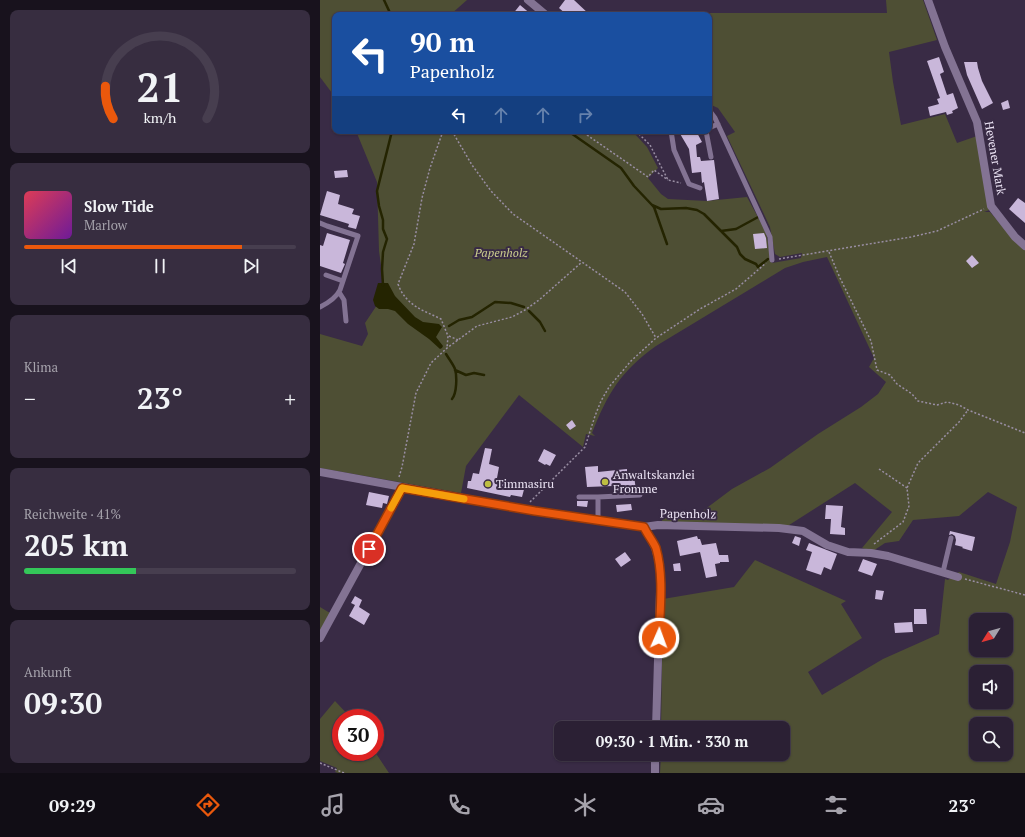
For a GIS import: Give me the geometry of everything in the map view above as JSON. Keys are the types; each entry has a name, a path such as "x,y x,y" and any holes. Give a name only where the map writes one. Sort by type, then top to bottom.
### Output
{"street":[{"path":"528,0 542,12"},
{"name":"Hevener Mark","path":"928,0 945,47 975,115 979,130 991,206 1025,246"},
{"name":"Papenholz","path":"320,472 523,509 644,527 658,524 791,529 803,531 838,550 888,556 958,577"},
{"path":"320,638 399,487"},
{"path":"644,527 655,547 660,566 656,721"},
{"path":"655,761 655,773"}],"lane":[{"path":"712,115 718,124 770,237 772,260"},
{"path":"712,127 718,124"},
{"path":"671,134 674,150 689,184 700,188"},
{"path":"707,134 711,157"},
{"path":"320,222 327,226 358,236 339,292 330,302 320,307"},
{"path":"326,275 343,282"},
{"path":"339,292 344,300 346,321"},
{"path":"579,497 640,495"},
{"path":"598,497 598,519"},
{"path":"942,572 951,538"}],"path":[{"path":"442,134 430,168 422,198 414,244 398,284 402,294 409,302 441,320 448,336 447,348"},
{"path":"454,134 472,165 491,191 513,214 625,292 642,314 656,338"},
{"path":"639,134 650,145 668,180"},
{"path":"587,135 648,177 654,170 668,180 689,184"},
{"path":"523,509 585,447 595,416 609,387 631,361 656,338 700,309 736,289 765,263 772,260 829,252 937,231 991,206"},
{"path":"829,252 871,342 877,370 890,375 897,384 912,394 918,401 936,405 947,402 959,405 1025,433"},
{"path":"399,487 416,394 431,363 447,348 477,326 512,317 525,310 539,300 582,262"},
{"path":"448,336 458,340"},
{"path":"871,553 874,544 903,522 909,506 907,488 918,462 959,422 968,410"},
{"path":"879,469 907,488"},
{"path":"958,577 1025,595"},
{"path":"320,763 344,773"}],"green space":[{"path":"320,0 467,0 453,12 332,12 332,93 320,77"},
{"path":"886,0 923,0 937,40 889,52 901,125 945,114 957,143 977,136 995,208 984,212 990,212 1013,239 1025,247 1025,773 660,773 661,761 790,761 790,721 661,721 663,599 734,587 755,560 846,601 841,604 862,638 808,672 822,695 883,659 939,634 945,579 948,580 959,572 996,584 1010,542 1017,507 988,492 959,516 913,520 899,541 885,543 873,551 862,548 892,512 855,483 786,527 661,522 664,518 692,519 732,489 770,468 818,434 861,407 878,394 886,382 869,367 874,358 827,257 803,262 785,268 656,346 633,365 616,384 592,433 595,436 586,434 583,447 519,395 466,466 461,493 320,468 320,334 362,346 368,334 365,323 385,293 379,251 377,182 357,134 635,134 647,147 658,168 648,178 661,194 668,199 707,201 747,197 766,232 772,263 801,258 802,253 780,257 775,254 770,227 727,136 735,132 718,108 712,105 712,13 887,13"},
{"path":"320,607 330,613 320,632"},
{"path":"335,701 343,709 332,709 332,761 381,761 389,773 338,773 335,772 337,768 320,761 320,719"}],"shaded area":[{"path":"378,283 388,283 395,296 415,317 423,322 439,324 442,327 436,337 443,346 442,348 440,349 408,324 395,311 379,309 375,306 373,300"}],"building":[{"path":"565,0 574,0 587,12 564,12 559,8"},
{"path":"520,5 528,12 514,12"},
{"path":"939,57 944,72 940,74 947,95 953,93 958,108 952,111 953,113 947,115 946,112 930,116 928,107 939,104 937,99 940,98 927,61"},
{"path":"964,62 977,62 982,81 993,103 982,109 967,75"},
{"path":"1008,100 1010,108 1003,110 1001,103"},
{"path":"680,134 698,134 702,142 696,145 697,157 700,157 701,161 714,160 719,199 707,201 704,182 702,183 701,172 692,173 689,149"},
{"path":"347,170 348,177 335,178 334,171"},
{"path":"327,191 340,195 338,204 354,209 352,214 360,216 356,229 348,227 349,224 320,215"},
{"path":"1018,198 1025,203 1025,223 1009,209"},
{"path":"327,233 350,240 343,263 345,264 341,273 320,266 320,245 323,246"},
{"path":"764,233 767,248 755,249 753,234"},
{"path":"972,255 979,263 972,268 966,261"},
{"path":"572,420 576,426 570,430 566,425"},
{"path":"485,448 492,449 489,464 499,467 497,478 518,483 518,481 526,482 522,497 511,495 510,497 467,488 468,481 471,481 473,473 479,474"},
{"path":"544,449 556,455 550,466 538,461"},
{"path":"598,466 598,472 627,469 627,477 634,476 636,490 614,492 613,486 587,487 585,467"},
{"path":"369,492 389,496 387,504 383,503 382,508 366,505"},
{"path":"577,501 588,501 587,507 577,506"},
{"path":"631,504 632,510 617,512 616,505"},
{"path":"826,505 843,506 841,527 845,528 845,535 830,534 831,519 825,519"},
{"path":"950,531 975,537 972,551 955,545 955,536 952,534 949,535"},
{"path":"697,536 702,545 716,543 719,555 728,555 729,562 720,562 715,564 717,576 706,578 700,552 680,556 677,541"},
{"path":"795,536 801,538 799,546 792,543"},
{"path":"809,543 837,554 831,570 824,567 821,575 806,570 812,552 806,550"},
{"path":"625,552 631,560 621,567 615,559"},
{"path":"863,559 877,564 872,576 858,571"},
{"path":"680,563 681,571 674,571 673,564"},
{"path":"876,590 884,591 882,600 875,599"},
{"path":"355,596 362,600 359,607 370,614 364,625 349,616 355,605 351,603"},
{"path":"914,609 926,609 927,624 914,624"},
{"path":"912,622 913,632 895,633 894,623"}],"waterway":[{"path":"384,0 390,12"},
{"path":"383,285 383,252 387,239 383,229 383,220 377,191 391,134"},
{"path":"572,134 621,168 634,186 652,205 661,209 686,208 697,210 704,214 737,247 740,254 745,259 756,264 758,267 768,259"},
{"path":"653,206 667,244"},
{"path":"721,231 736,229 760,216"},
{"path":"449,326 459,320 472,317 495,302 511,303 524,307"},
{"path":"529,311 540,322 545,331"},
{"path":"446,354 456,372 456,389 452,399"},
{"path":"455,370 466,375 474,373 484,375"}],"slow traffic":[{"path":"391,508 402,488 464,499"}],"place":[{"name":"Anwaltskanzlei Fromme","path":"605,482"},
{"name":"Timmasiru","path":"488,484"}],"route":[{"path":"369,549 402,488 535,511 598,519 644,527 655,547 660,566 659,638"}]}
